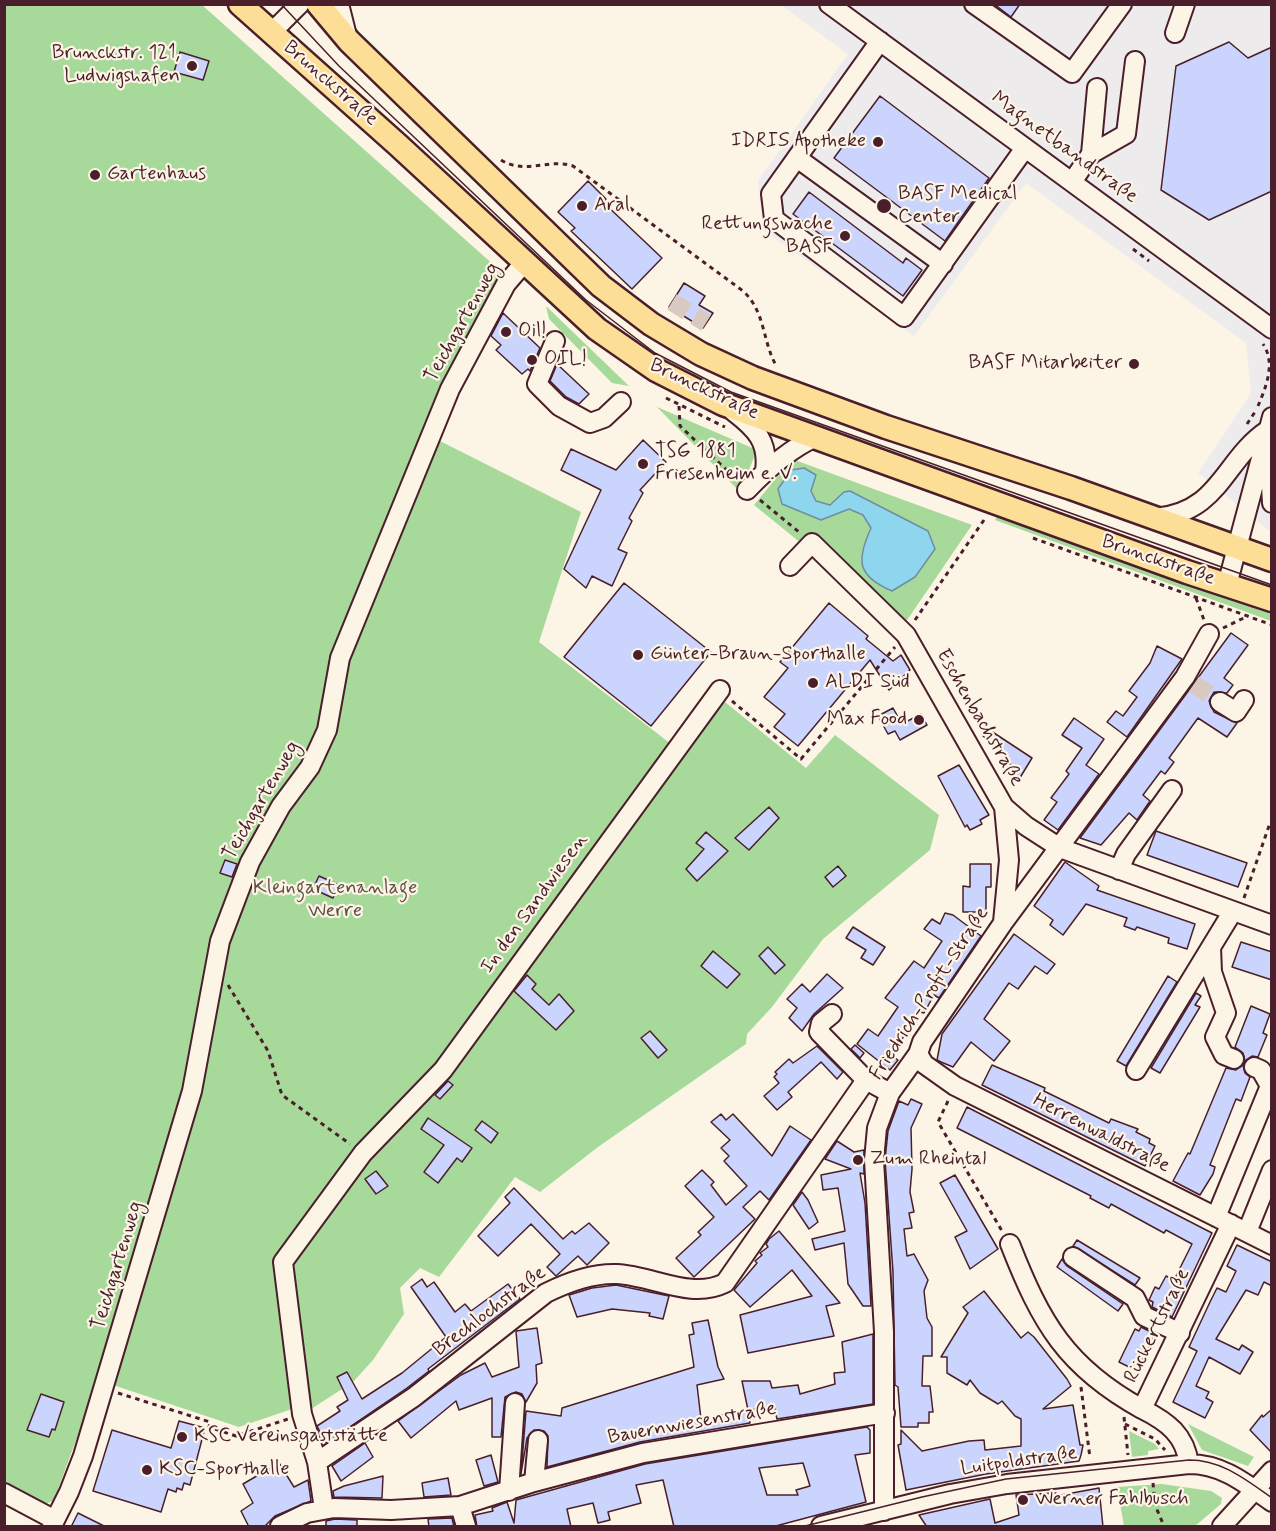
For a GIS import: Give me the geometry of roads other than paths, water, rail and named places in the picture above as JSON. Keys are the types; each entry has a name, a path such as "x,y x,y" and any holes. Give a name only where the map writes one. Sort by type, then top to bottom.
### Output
{"main road":[{"name":"Brunckstraße","path":"240,4 390,137 582,316 625,350 656,370 723,404 1272,600"},
{"name":"Brunckstraße","path":"318,4 349,41 601,286 651,324 701,354 753,378 886,426 1272,560"}],"street":[{"path":"271,33 300,4"},
{"path":"339,4 349,41"},
{"name":"Magnetbandstraße","path":"830,4 1072,182 1266,335"},
{"path":"974,4 1072,73 1122,4"},
{"path":"1174,33 1185,4"},
{"path":"880,41 771,194 774,219 904,317 1025,148"},
{"path":"1072,182 1091,154 1126,134 1135,61"},
{"path":"1091,154 1097,88"},
{"path":"797,158 943,264"},
{"name":"Teichgartenweg","path":"53,1523 69,1492 104,1388 192,1091 201,1053 220,941 250,862 281,806 310,767 327,730 340,658 450,388 506,284 524,263"},
{"path":"555,341 537,384 559,406 590,423 604,418 621,402"},
{"path":"723,404 750,424 763,439 767,456 765,471"},
{"path":"1155,518 1179,514 1212,492 1229,473 1246,447 1270,423"},
{"path":"1270,423 1272,503"},
{"path":"1227,585 1270,423"},
{"path":"747,490 765,471 803,443 816,437"},
{"name":"Eschenbachstraße","path":"790,566 812,543 906,635 1004,807 1026,826 1060,848 1272,925"},
{"name":"Friedrich-Profit-Straße","path":"884,1511 884,1332 874,1160 877,1128 890,1093 918,1054 922,1042 1003,923 1189,680 1209,634"},
{"name":"In den Sandwiesen","path":"324,1509 317,1462 302,1414 283,1262 363,1153 443,1070 720,690"},
{"path":"1220,702 1236,712 1244,700"},
{"path":"1119,870 1126,854 1172,790"},
{"path":"1003,923 1009,860 1004,807"},
{"path":"1136,1070 1211,947 1236,912"},
{"path":"1211,947 1212,972 1226,1013 1215,1037 1224,1055 1234,1059"},
{"path":"832,1014 821,1023 819,1032 866,1080 890,1093"},
{"name":"Herrenwaldstraße","path":"918,1054 924,1064 955,1086 1272,1245"},
{"path":"1254,1067 1261,1070 1271,1086"},
{"name":"Brechlochstraße","path":"317,1462 414,1397 546,1293 566,1283 615,1274 642,1277 694,1291 725,1283 866,1080"},
{"name":"Rückertstraße","path":"1187,1456 1176,1431 1163,1419 1142,1409 1231,1224 1271,1086"},
{"name":"Rückertstraße","path":"1231,1224 1272,1170"},
{"path":"1010,1244 1026,1287 1050,1329 1078,1365 1121,1397 1142,1409"},
{"path":"1073,1257 1135,1298 1144,1316 1180,1333"},
{"path":"509,1491 514,1403"},
{"name":"Bauernwiesenstraße","path":"280,1527 324,1509 391,1510 460,1506 534,1482 644,1453 885,1413"},
{"path":"534,1482 538,1440"},
{"name":"Luitpoldstraße","path":"821,1527 1007,1484 1076,1477 1187,1456 1226,1471 1256,1491"},
{"path":"1222,1527 1272,1471"},
{"path":"1256,1491 1272,1502"},
{"path":"4,1493 53,1523"},
{"path":"460,1506 466,1527"}],"water":[{"path":"804,468 816,475 811,491 816,501 830,505 844,492 850,491 928,531 935,549 915,577 892,591 880,585 866,573 862,558 871,528 863,515 849,509 821,520 782,504 778,489 791,470"}],"tunnel":[{"path":"672,302 706,323"},
{"path":"1194,684 1220,702"}],"tram line":[{"path":"281,4 339,66 586,300 655,353 731,392 1272,585"},
{"path":"805,1526 1006,1479 1189,1460 1223,1467 1272,1498"}],"place":[{"name":"Brunckstr. 121, Ludwigshafen","path":"192,66"},
{"name":"IDRIS Apotheke","path":"878,142"},
{"name":"Gartenhaus","path":"95,175"},
{"name":"Aral","path":"582,206"},
{"name":"BASF Medical Center","path":"884,206"},
{"name":"Rettungswache BASF","path":"845,236"},
{"name":"Oil!","path":"506,332"},
{"name":"OIL!","path":"532,360"},
{"name":"BASF Mitarbeiter","path":"1134,364"},
{"name":"TSG 1881 Friesenheim e. V.","path":"643,464"},
{"name":"Günter-Braun-Sporthalle","path":"638,655"},
{"name":"ALDI Süd","path":"813,683"},
{"name":"Max Food","path":"919,720"},
{"name":"Zum Rheintal","path":"858,1160"},
{"name":"KSC Vereinsgaststätte","path":"182,1437"},
{"name":"KSC-Sporthalle","path":"147,1470"},
{"name":"Werner Fahlbusch","path":"1023,1500"}],"park label":[{"name":"Kleingartenanlage Werre","path":"335,900"}]}
